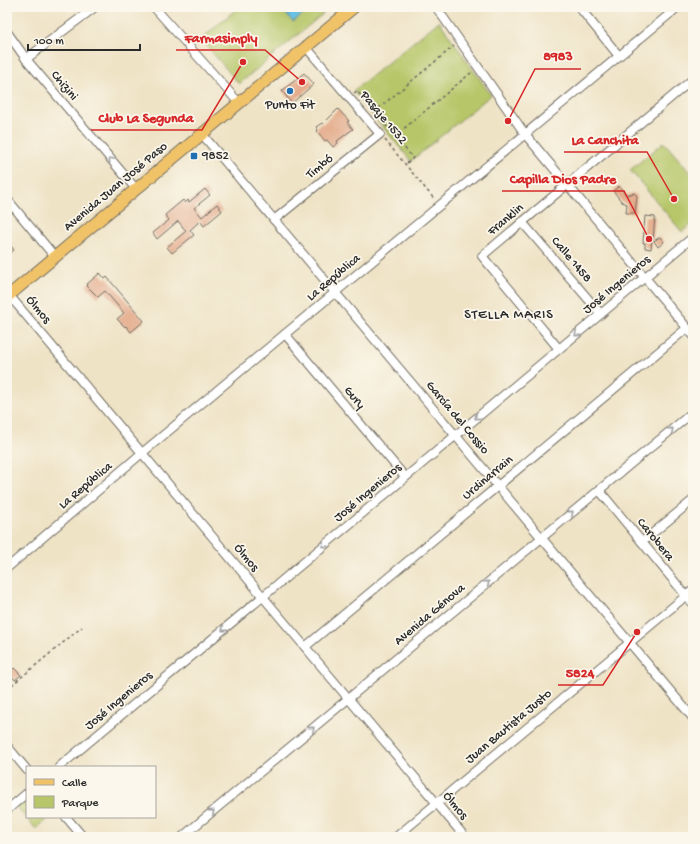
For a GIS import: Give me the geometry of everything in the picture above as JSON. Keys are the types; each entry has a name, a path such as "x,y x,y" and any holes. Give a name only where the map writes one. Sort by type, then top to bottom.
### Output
{"main road":[{"name":"Avenida Juan José Paso","path":"8,296 354,7"}],"street":[{"path":"26,59 95,7"},
{"path":"154,7 239,103"},
{"path":"436,7 526,134 693,335"},
{"path":"579,7 619,56"},
{"name":"La República","path":"7,568 142,453 678,7"},
{"name":"Chizini","path":"7,32 26,59 136,189"},
{"name":"Pasaje 1532","path":"306,47 380,134"},
{"name":"Franklin","path":"559,349 482,256 693,79"},
{"name":"García del Cossio","path":"202,134 693,718"},
{"name":"Timbó","path":"274,220 380,134"},
{"path":"7,199 55,257"},
{"name":"Calle 1458","path":"522,222 601,314"},
{"name":"José Ingenieros","path":"60,766 693,238"},
{"name":"Ólmos","path":"8,296 263,596 465,837"},
{"name":"Urdinarrain","path":"305,646 687,328"},
{"name":"Gury","path":"285,334 405,477"},
{"name":"Avenida Génova","path":"182,837 693,412"},
{"name":"Carobera","path":"599,490 693,604"},
{"path":"642,542 693,500"},
{"name":"Juan Bautista Justo","path":"396,837 693,590"},
{"path":"7,746 26,769"},
{"path":"7,810 26,794"},
{"path":"67,818 83,837"}],"path":[{"path":"374,112 454,46"},
{"path":"395,136 479,67"},
{"path":"349,97 356,91 395,136 413,158 406,164"},
{"name":"Pasaje 1532","path":"380,134 440,205"},
{"path":"7,689 82,627"}],"green space":[{"path":"239,7 331,7 239,84 201,39"},
{"path":"439,21 491,95 411,161 353,91"},
{"path":"664,142 693,176 693,223 682,232 630,170"},
{"path":"26,799 26,817 17,807"},
{"path":"26,818 49,818 36,829"}],"water":[{"path":"280,7 297,7 303,14 293,22"}],"building":[{"path":"304,73 314,84 292,103 282,91"},
{"path":"338,109 349,121 347,122 353,129 337,141 338,143 333,147 327,140 325,141 317,131 318,130 316,127 322,123 323,124"},
{"path":"619,186 626,195 634,193 637,196 635,213 626,213 627,204 622,202 613,191"},
{"path":"205,189 210,195 194,208 202,217 217,204 222,211 204,226 200,221 190,230 194,235 172,253 167,247 186,231 178,221 157,239 153,233 169,220 165,215 183,200 185,203 188,200 189,202"},
{"path":"645,216 655,217 651,249 645,248 645,243 643,243"},
{"path":"660,237 664,242 658,247 654,241"},
{"path":"7,241 14,250 7,256"},
{"path":"100,273 105,279 107,277 144,321 131,332 117,319 124,313 105,291 98,297 86,285"},
{"path":"14,668 21,675 15,680 9,672"}],"place":[{"name":"Club La Segunda","path":"243,62"},
{"name":"Farmasimply","path":"302,82"},
{"name":"Punto Fit","path":"290,91"},
{"name":"8983","path":"508,121"},
{"name":"9852","path":"194,156"},
{"name":"La Canchita","path":"674,199"},
{"name":"Capilla Dios Padre","path":"649,239"},
{"name":"5824","path":"637,632"}],"district":[{"name":"STELLA MARIS","path":"509,315"}]}
